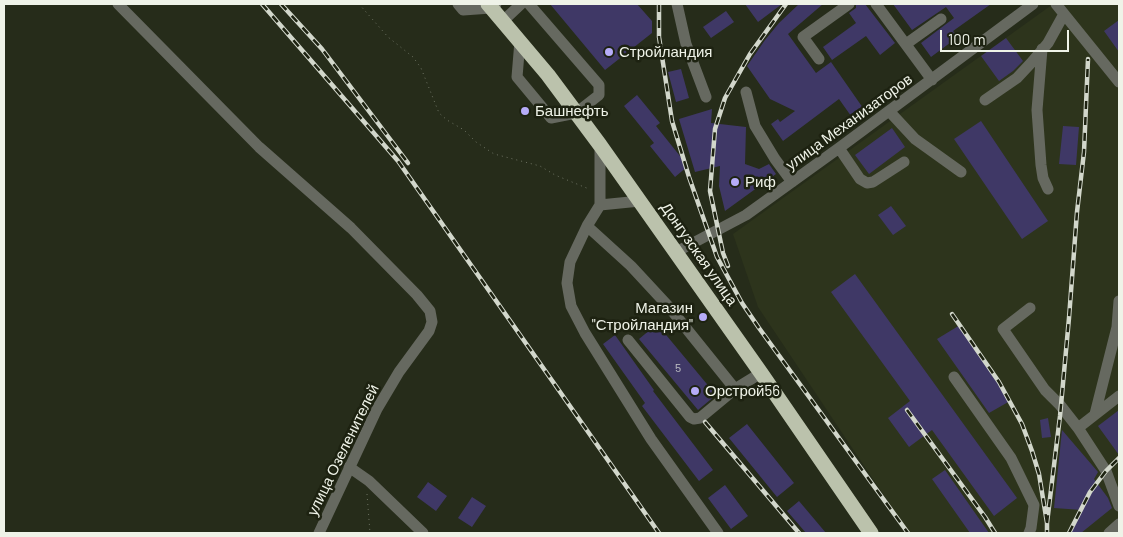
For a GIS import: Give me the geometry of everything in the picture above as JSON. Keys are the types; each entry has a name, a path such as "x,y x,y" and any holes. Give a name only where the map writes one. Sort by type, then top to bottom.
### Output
{"highway":[{"name":"Донгузская улица","path":"491,5 600,145 761,373 868,529"}],"street":[{"name":"улица Озеленителей","path":"118,4 259,147 351,228 417,295 430,311 432,322 429,331 377,409 319,533"},
{"path":"458,4 463,10 491,5"},
{"path":"503,21 521,4"},
{"path":"520,41 517,77 551,118 576,113 599,95 599,85 529,4"},
{"path":"677,4 686,44 706,97"},
{"path":"819,59 803,37 849,4"},
{"path":"876,4 932,80"},
{"path":"1056,4 1119,82"},
{"name":"улица Механизаторов","path":"676,252 746,215 932,80 1028,5"},
{"path":"985,100 1016,78 1048,44 1064,14"},
{"path":"906,44 941,19"},
{"path":"1042,50 1037,110 1041,165 1043,178 1048,189"},
{"path":"746,92 755,126 775,159 792,182"},
{"path":"889,111 915,139 961,172"},
{"path":"600,145 600,205 587,226 570,262 567,283 571,306 638,419 718,533"},
{"path":"839,148 860,179 867,183 873,182 904,162"},
{"path":"600,205 640,201"},
{"path":"587,226 631,266 668,307 735,389"},
{"path":"1095,414 1118,326 1119,301"},
{"path":"1030,308 1003,329 1045,390 1078,428 1106,471 1119,506"},
{"path":"628,340 690,417 694,419 700,418 735,389 761,373"},
{"path":"954,378 1011,458 1034,505 1029,533"},
{"path":"1078,428 1119,396"},
{"path":"349,467 369,481 418,531"},
{"path":"1109,533 1119,524"}],"path":[{"path":"359,4 388,37 413,57 421,68 439,113 447,120 464,130 476,142 494,154 540,166 555,175 590,189"},
{"path":"369,481 367,492 370,533"}],"shaded area":[{"path":"1053,4 1119,4 1119,533 909,533 758,307 733,234"}],"building":[{"name":"Стройландия","path":"550,4 637,4 652,21 652,33 605,70"},
{"path":"745,4 782,4 758,22"},
{"path":"799,4 823,4 788,34 816,73 831,62 863,108 851,116 839,99 783,141 771,124 778,119 780,122 795,111 770,99 747,66 779,23"},
{"path":"856,4 865,4 895,43 880,55 866,36 832,60 823,47 856,23 849,13 856,8"},
{"path":"893,4 991,4 953,31 958,37 931,57 921,43 954,18 946,7 912,30"},
{"path":"726,11 734,22 711,38 703,27"},
{"path":"1119,20 1119,52 1104,31"},
{"path":"1006,38 1023,61 999,81 981,56"},
{"path":"681,69 689,98 676,102 668,72"},
{"path":"637,95 660,123 656,126 688,166 675,177 650,146 654,143 624,106"},
{"path":"712,109 711,123 746,127 745,164 759,169 769,164 776,174 725,211 719,186 720,166 695,172 679,119"},
{"path":"981,121 1048,221 1022,239 954,139"},
{"path":"1063,126 1079,127 1076,165 1059,164"},
{"path":"892,128 905,147 869,174 855,155"},
{"path":"891,206 906,226 893,235 878,215"},
{"path":"855,274 1017,498 994,516 932,430 909,447 888,418 910,401 831,292"},
{"path":"657,324 716,395 698,410 639,339"},
{"path":"960,325 1010,401 989,413 937,339"},
{"path":"615,335 653,391 713,470 699,481 642,406 645,403 603,344"},
{"path":"1119,410 1119,455 1098,426"},
{"path":"1048,418 1051,437 1042,438 1040,420"},
{"path":"747,424 794,483 777,497 729,438"},
{"path":"1062,430 1098,472 1094,479 1108,498 1112,508 1081,533 1070,533 1082,510 1054,508"},
{"path":"945,470 989,533 970,533 932,479"},
{"path":"428,482 447,496 436,511 417,497"},
{"path":"725,485 748,516 731,529 708,498"},
{"path":"472,497 486,506 472,527 458,518"},
{"path":"799,501 826,533 806,533 787,511"}],"railway":[{"path":"262,4 398,161 659,533"},
{"path":"281,4 322,49 408,163"},
{"path":"659,4 659,37 672,121 717,257 742,303 759,328 908,533"},
{"path":"728,266 723,253 710,191 715,129 725,98 750,54 786,4"},
{"path":"1047,523 1060,416 1077,212 1084,152 1088,59"},
{"path":"952,314 999,382 1022,424 1039,474 1047,533"},
{"path":"907,410 995,533"},
{"path":"705,422 799,533"},
{"path":"1069,533 1090,492 1119,458"}],"place":[{"name":"Стройландия","path":"609,52"},
{"name":"Башнефть","path":"525,111"},
{"name":"Риф","path":"735,182"},
{"name":"Магазин \"Стройландия\"","path":"703,317"},
{"name":"Орстрой56","path":"695,391"}]}
